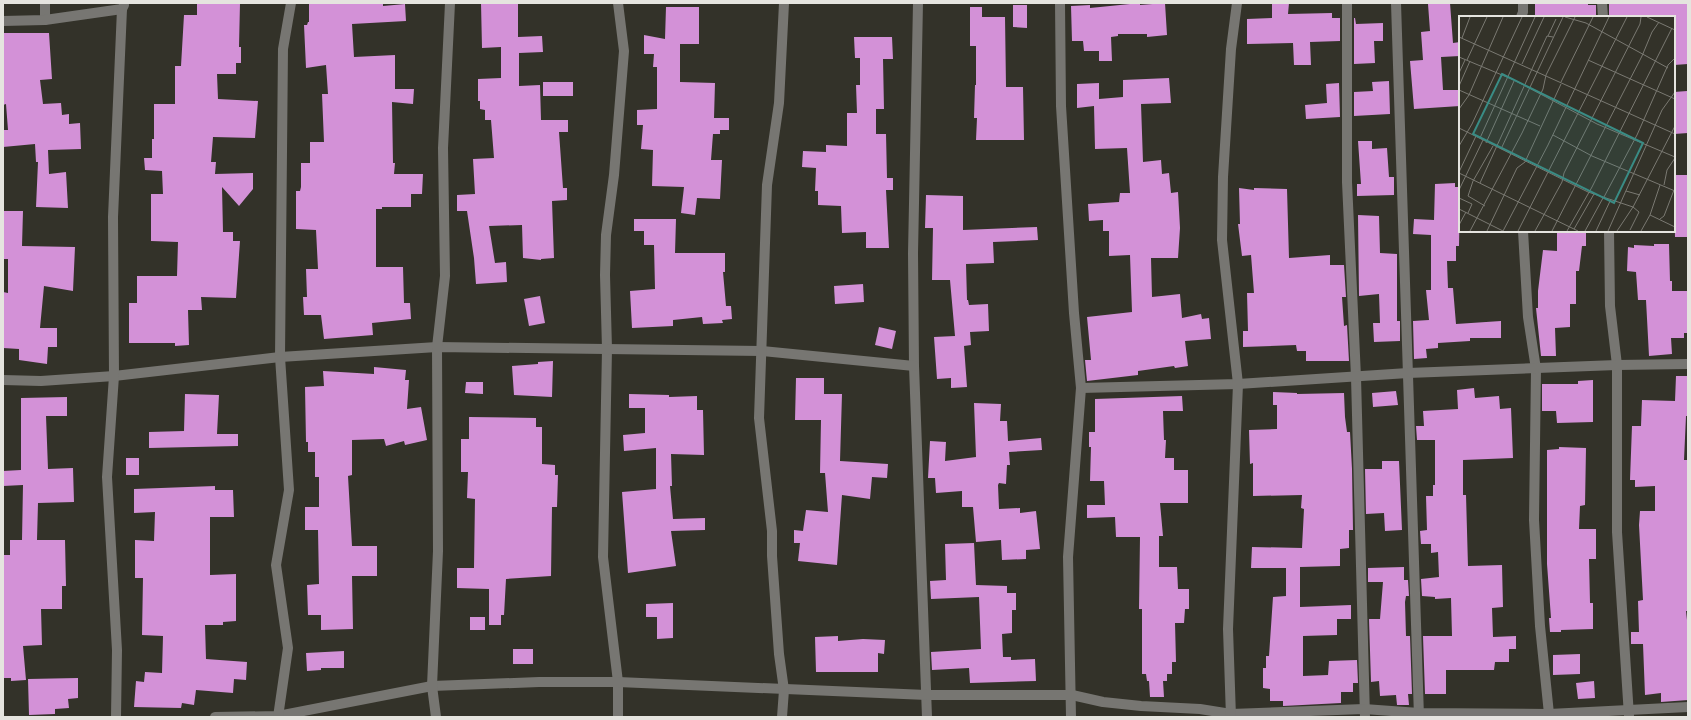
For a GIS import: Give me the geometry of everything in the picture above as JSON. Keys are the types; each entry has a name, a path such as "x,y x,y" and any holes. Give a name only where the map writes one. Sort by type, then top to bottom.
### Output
{"street":[{"path":"44,3 45,20"},
{"path":"278,717 288,648 276,565 289,490 280,357 283,49 291,3"},
{"path":"436,717 432,686 438,551 437,347 446,276 443,148 450,3"},
{"path":"618,3 624,51 614,175 606,235 605,275 607,349 603,557 618,682 618,717"},
{"path":"782,717 784,690 778,639 772,556 772,531 759,418 767,185 779,104 784,3"},
{"path":"918,3 913,253 914,366 919,540 927,695 926,717"},
{"path":"1060,3 1061,106 1080,388 1068,557 1072,695 1071,717"},
{"path":"1231,715 1228,628 1238,384 1222,240 1226,112 1231,49 1237,3"},
{"path":"1347,3 1346,182 1356,377 1364,713"},
{"path":"1396,3 1419,715"},
{"path":"1522,16 1524,12 1523,3"},
{"path":"1602,3 1603,16"},
{"path":"3,21 45,20 123,6 113,217 114,376 107,477 117,650 116,717"},
{"path":"1523,232 1528,317 1536,369 1534,520 1540,626 1549,714"},
{"path":"1609,232 1610,306 1617,365 1617,532 1629,714"},
{"path":"3,380 41,380 114,376 280,357 437,347 762,351 914,366"},
{"path":"1080,388 1238,384 1408,373 1617,365 1688,364"},
{"path":"215,717 278,717 432,686 539,682 618,682 927,695 1072,695 1134,705 1200,709 1231,715 1364,713 1419,715 1629,714 1688,707"}],"building":[{"path":"197,3 240,3 239,47 241,47 241,63 236,63 236,74 217,74 218,99 258,101 255,138 213,137 211,162 216,162 215,174 253,173 253,189 239,206 222,187 223,232 233,232 233,241 240,241 236,298 201,297 202,310 188,310 189,345 175,346 175,343 129,343 129,303 137,303 137,276 177,276 178,242 151,241 151,194 163,194 162,171 145,170 144,158 152,158 152,139 154,139 154,104 175,104 175,66 181,66 184,15 197,15"},
{"path":"309,3 383,3 383,6 405,4 406,21 352,24 354,57 395,55 395,89 414,89 413,104 392,102 393,163 395,163 394,174 423,174 422,194 411,194 411,207 382,207 382,209 376,209 376,267 403,267 404,303 410,303 411,319 372,323 373,335 324,339 321,315 304,315 303,297 307,297 306,269 318,269 316,230 296,229 296,191 300,191 301,187 301,163 310,163 310,142 324,142 322,94 328,94 326,65 306,68 304,25 307,25 309,22"},
{"path":"481,3 518,3 518,37 542,36 543,52 519,53 519,86 540,85 541,120 568,120 568,132 559,132 563,188 567,188 567,200 552,201 554,258 541,260 523,258 522,225 489,226 495,263 506,262 507,282 476,284 467,211 457,211 457,195 475,194 473,159 494,158 491,120 485,120 485,110 480,109 480,101 478,101 478,79 501,78 501,47 482,48"},
{"path":"1140,3 1140,5 1165,3 1167,35 1147,37 1147,34 1118,34 1118,36 1111,37 1112,61 1099,61 1099,51 1084,51 1083,41 1072,41 1071,6 1090,5 1090,8"},
{"path":"1272,3 1289,3 1288,14 1332,13 1332,18 1340,18 1340,41 1310,42 1311,65 1294,65 1293,43 1247,44 1247,19 1272,18"},
{"path":"1450,3 1453,43 1459,42 1459,56 1441,57 1443,90 1459,90 1459,106 1414,109 1410,61 1423,60 1421,32 1430,31 1428,4"},
{"path":"1535,3 1588,3 1588,5 1596,5 1596,16 1535,16"},
{"path":"1688,3 1688,64 1675,65 1675,16 1609,16 1609,4"},
{"path":"1013,5 1027,5 1027,28 1013,27"},
{"path":"666,7 699,7 699,44 680,44 680,82 715,83 714,118 729,118 729,130 720,130 720,134 713,134 711,160 722,160 720,199 697,198 695,215 681,213 684,187 652,186 653,150 641,149 643,125 637,125 637,110 657,109 657,67 653,67 654,54 644,54 644,35 665,39"},
{"path":"970,7 982,7 982,17 1005,17 1006,87 1023,87 1024,140 976,140 977,118 974,118 976,46 970,46"},
{"path":"1354,18 1356,24 1383,23 1383,41 1374,41 1375,63 1354,64"},
{"path":"3,33 49,33 52,79 40,80 43,104 61,103 62,115 69,114 69,124 80,123 81,149 48,150 49,174 66,172 68,208 36,207 38,162 36,162 35,144 3,147 3,130 8,130 6,104 3,105"},
{"path":"854,37 892,37 893,59 883,59 884,109 876,109 876,134 886,134 887,178 893,178 893,190 886,190 889,248 866,248 866,232 842,233 841,206 818,205 818,191 815,191 816,168 802,167 803,151 826,152 826,145 847,146 847,113 857,113 856,85 860,85 860,58 855,58"},
{"path":"1169,78 1171,103 1141,104 1143,162 1161,160 1162,174 1169,173 1171,193 1178,192 1180,228 1178,258 1151,258 1152,297 1180,294 1182,318 1201,314 1202,319 1209,318 1211,339 1185,341 1188,366 1175,368 1174,366 1138,371 1138,375 1087,381 1085,360 1091,360 1087,317 1132,312 1130,255 1109,256 1109,231 1103,231 1103,220 1089,221 1088,204 1119,202 1120,193 1130,193 1127,148 1095,149 1094,106 1077,108 1077,84 1099,83 1099,99 1123,97 1123,80"},
{"path":"1389,81 1390,114 1354,116 1354,92 1373,91 1372,82"},
{"path":"543,82 573,82 573,96 543,96"},
{"path":"1339,83 1340,117 1306,119 1305,105 1327,103 1326,84"},
{"path":"1687,91 1688,133 1675,134 1675,92"},
{"path":"1358,141 1372,141 1372,149 1387,148 1389,177 1394,177 1394,195 1357,196 1357,184 1361,184"},
{"path":"1675,175 1688,175 1688,237 1675,237"},
{"path":"1455,183 1455,187 1459,187 1459,246 1456,246 1456,261 1447,261 1448,288 1453,288 1456,324 1501,321 1501,338 1470,338 1470,341 1438,343 1438,348 1426,349 1427,358 1414,359 1413,321 1429,320 1426,290 1431,290 1431,235 1413,234 1414,219 1434,220 1435,184"},
{"path":"1239,188 1254,190 1254,188 1287,189 1289,258 1330,255 1330,265 1344,265 1346,297 1342,297 1344,326 1347,325 1349,361 1306,361 1306,351 1297,351 1296,345 1243,347 1243,331 1248,331 1247,293 1254,293 1251,255 1242,256 1238,224 1240,224"},
{"path":"926,195 963,196 963,230 1037,227 1038,240 993,242 994,263 966,264 967,300 969,305 988,304 989,331 970,332 971,345 964,346 967,387 951,388 951,378 937,379 934,337 955,336 950,280 932,280 933,228 925,228"},
{"path":"3,211 23,211 22,246 75,247 73,291 44,286 40,328 57,328 57,347 48,347 47,364 19,360 19,349 3,348 3,292 8,293 8,259 3,259"},
{"path":"1358,215 1379,216 1380,253 1397,254 1397,321 1400,321 1400,341 1374,342 1373,323 1380,323 1379,294 1359,296"},
{"path":"634,219 676,219 675,253 725,253 725,272 723,272 726,306 731,306 732,319 722,320 723,323 703,324 702,317 673,320 673,326 632,328 630,291 655,289 654,245 644,245 644,231 634,231"},
{"path":"1557,232 1586,232 1586,246 1582,246 1579,271 1576,271 1576,304 1570,304 1570,327 1555,328 1556,356 1541,356 1536,308 1538,308 1538,291 1543,250 1557,251"},
{"path":"1654,244 1669,244 1670,281 1672,281 1672,291 1688,291 1688,333 1684,333 1684,338 1671,338 1672,354 1649,356 1646,300 1638,300 1636,272 1627,271 1628,247 1634,248 1634,245 1654,246"},
{"path":"863,284 864,302 835,304 834,286"},
{"path":"540,296 545,323 529,326 524,299"},
{"path":"879,327 896,331 892,349 875,345"},
{"path":"553,361 552,397 514,395 512,366"},
{"path":"374,367 406,370 405,380 409,380 407,409 421,407 427,440 405,445 404,441 386,446 384,439 352,440 352,475 348,476 352,546 377,546 377,576 352,576 353,629 321,630 321,615 308,615 307,585 319,584 318,530 305,530 305,507 319,507 319,477 315,477 315,452 308,452 308,442 306,442 305,387 324,386 323,371 374,374"},
{"path":"1676,376 1688,376 1688,416 1686,416 1684,460 1688,460 1688,611 1686,611 1688,629 1688,700 1661,702 1661,693 1645,695 1643,644 1631,644 1631,632 1639,632 1638,601 1643,600 1639,525 1640,511 1655,511 1655,486 1635,487 1635,480 1630,480 1632,426 1641,426 1642,400 1675,401"},
{"path":"796,378 824,378 824,394 842,394 840,461 888,464 887,478 872,477 870,499 842,495 837,565 798,561 800,543 794,543 794,530 803,531 806,510 828,512 825,473 820,473 821,420 795,420"},
{"path":"1593,380 1593,422 1557,423 1556,411 1542,411 1542,384 1578,384 1578,381"},
{"path":"466,382 483,382 483,394 465,393"},
{"path":"1474,388 1475,398 1499,396 1500,409 1511,408 1513,458 1463,460 1463,495 1466,495 1468,566 1502,565 1503,607 1492,608 1493,637 1516,636 1516,649 1509,649 1509,662 1495,662 1494,670 1446,670 1446,694 1425,694 1423,636 1452,636 1451,598 1435,599 1435,597 1422,596 1421,579 1439,577 1438,552 1431,553 1431,544 1421,544 1420,531 1427,530 1426,496 1433,496 1433,485 1435,485 1435,440 1417,440 1416,426 1424,426 1423,411 1458,409 1457,390"},
{"path":"1396,391 1398,405 1373,407 1372,393"},
{"path":"1273,392 1297,394 1344,393 1347,432 1350,432 1352,469 1353,530 1349,530 1349,548 1340,549 1340,566 1300,567 1300,607 1351,605 1351,619 1337,619 1337,635 1303,636 1303,676 1328,675 1329,661 1357,660 1358,683 1353,683 1353,692 1341,692 1341,703 1283,706 1283,701 1270,701 1270,689 1263,688 1263,668 1266,668 1266,656 1269,656 1273,597 1286,596 1286,568 1251,568 1252,547 1302,548 1304,509 1301,508 1302,495 1253,496 1253,463 1250,464 1249,430 1277,429 1277,405 1273,405"},
{"path":"185,394 219,395 217,434 238,434 238,446 149,448 149,432 184,431"},
{"path":"629,394 669,395 669,397 697,396 697,410 703,410 704,455 671,454 672,486 670,486 673,519 705,518 705,530 671,531 676,566 628,573 622,492 656,489 656,448 624,451 623,435 645,433 645,408 629,408"},
{"path":"1182,396 1183,411 1163,411 1164,440 1166,440 1165,458 1174,458 1174,470 1188,470 1188,503 1160,503 1163,536 1159,536 1159,567 1177,567 1178,589 1189,589 1189,609 1185,609 1184,623 1175,623 1176,662 1172,662 1172,674 1167,674 1167,681 1163,681 1164,697 1150,697 1149,681 1147,681 1146,674 1142,674 1142,609 1139,609 1140,537 1116,537 1115,517 1087,518 1087,505 1105,505 1104,481 1090,481 1091,447 1089,447 1089,432 1095,432 1095,399"},
{"path":"67,397 67,416 46,416 48,469 73,468 74,502 38,503 37,540 65,540 66,586 62,586 62,609 41,609 42,645 23,646 26,680 11,681 11,678 3,678 3,555 10,555 10,540 22,540 23,485 3,486 3,471 21,470 21,398"},
{"path":"974,403 1001,404 1000,421 1007,421 1008,441 1041,438 1042,450 1009,452 1010,465 1007,465 1006,484 999,483 998,485 999,509 1020,508 1020,513 1036,511 1040,549 1026,550 1026,559 1002,560 1001,540 976,542 973,507 962,507 962,491 936,493 935,478 928,478 930,441 946,442 945,461 976,457"},
{"path":"469,417 536,418 536,427 542,427 542,464 555,465 555,475 558,475 557,507 552,507 551,576 506,579 504,615 501,615 501,625 489,625 489,589 457,588 457,568 474,568 475,499 467,498 468,472 461,472 461,439 469,439"},
{"path":"1559,447 1586,448 1585,505 1580,506 1579,529 1596,529 1596,559 1589,559 1590,603 1593,603 1593,629 1561,630 1561,632 1550,632 1549,618 1551,618 1547,564 1547,450 1559,449"},
{"path":"126,458 139,458 139,475 126,475"},
{"path":"1382,461 1399,461 1402,530 1385,531 1384,513 1366,514 1365,469 1382,469"},
{"path":"215,486 215,490 233,490 234,517 210,517 210,575 236,574 236,621 223,622 223,625 205,625 206,659 247,662 246,680 234,679 233,693 196,690 194,705 182,703 181,708 134,707 136,681 144,682 145,672 162,673 163,636 142,635 143,578 135,578 135,540 154,541 155,512 134,513 134,489"},
{"path":"974,543 976,585 1007,586 1007,593 1016,593 1016,610 1012,610 1012,633 1002,634 1003,657 1011,657 1011,660 1035,659 1036,681 970,683 969,668 932,670 931,652 981,649 979,597 931,599 930,581 946,580 945,544"},
{"path":"1404,567 1404,580 1408,580 1409,596 1406,596 1405,602 1406,636 1410,636 1412,694 1408,694 1409,705 1397,705 1396,695 1380,696 1379,681 1371,682 1369,619 1380,619 1383,582 1368,582 1368,568"},
{"path":"673,603 673,638 657,639 657,617 646,617 646,604"},
{"path":"470,617 485,617 485,630 470,630"},
{"path":"838,636 838,641 863,639 885,640 884,654 878,653 878,672 816,672 815,637"},
{"path":"513,649 533,649 533,664 513,664"},
{"path":"344,651 344,668 321,668 321,670 307,671 306,653"},
{"path":"1580,654 1580,674 1553,675 1553,655"},
{"path":"78,678 78,698 68,699 69,708 55,709 55,714 29,715 28,679"},
{"path":"1594,681 1595,698 1578,699 1576,683"}]}
